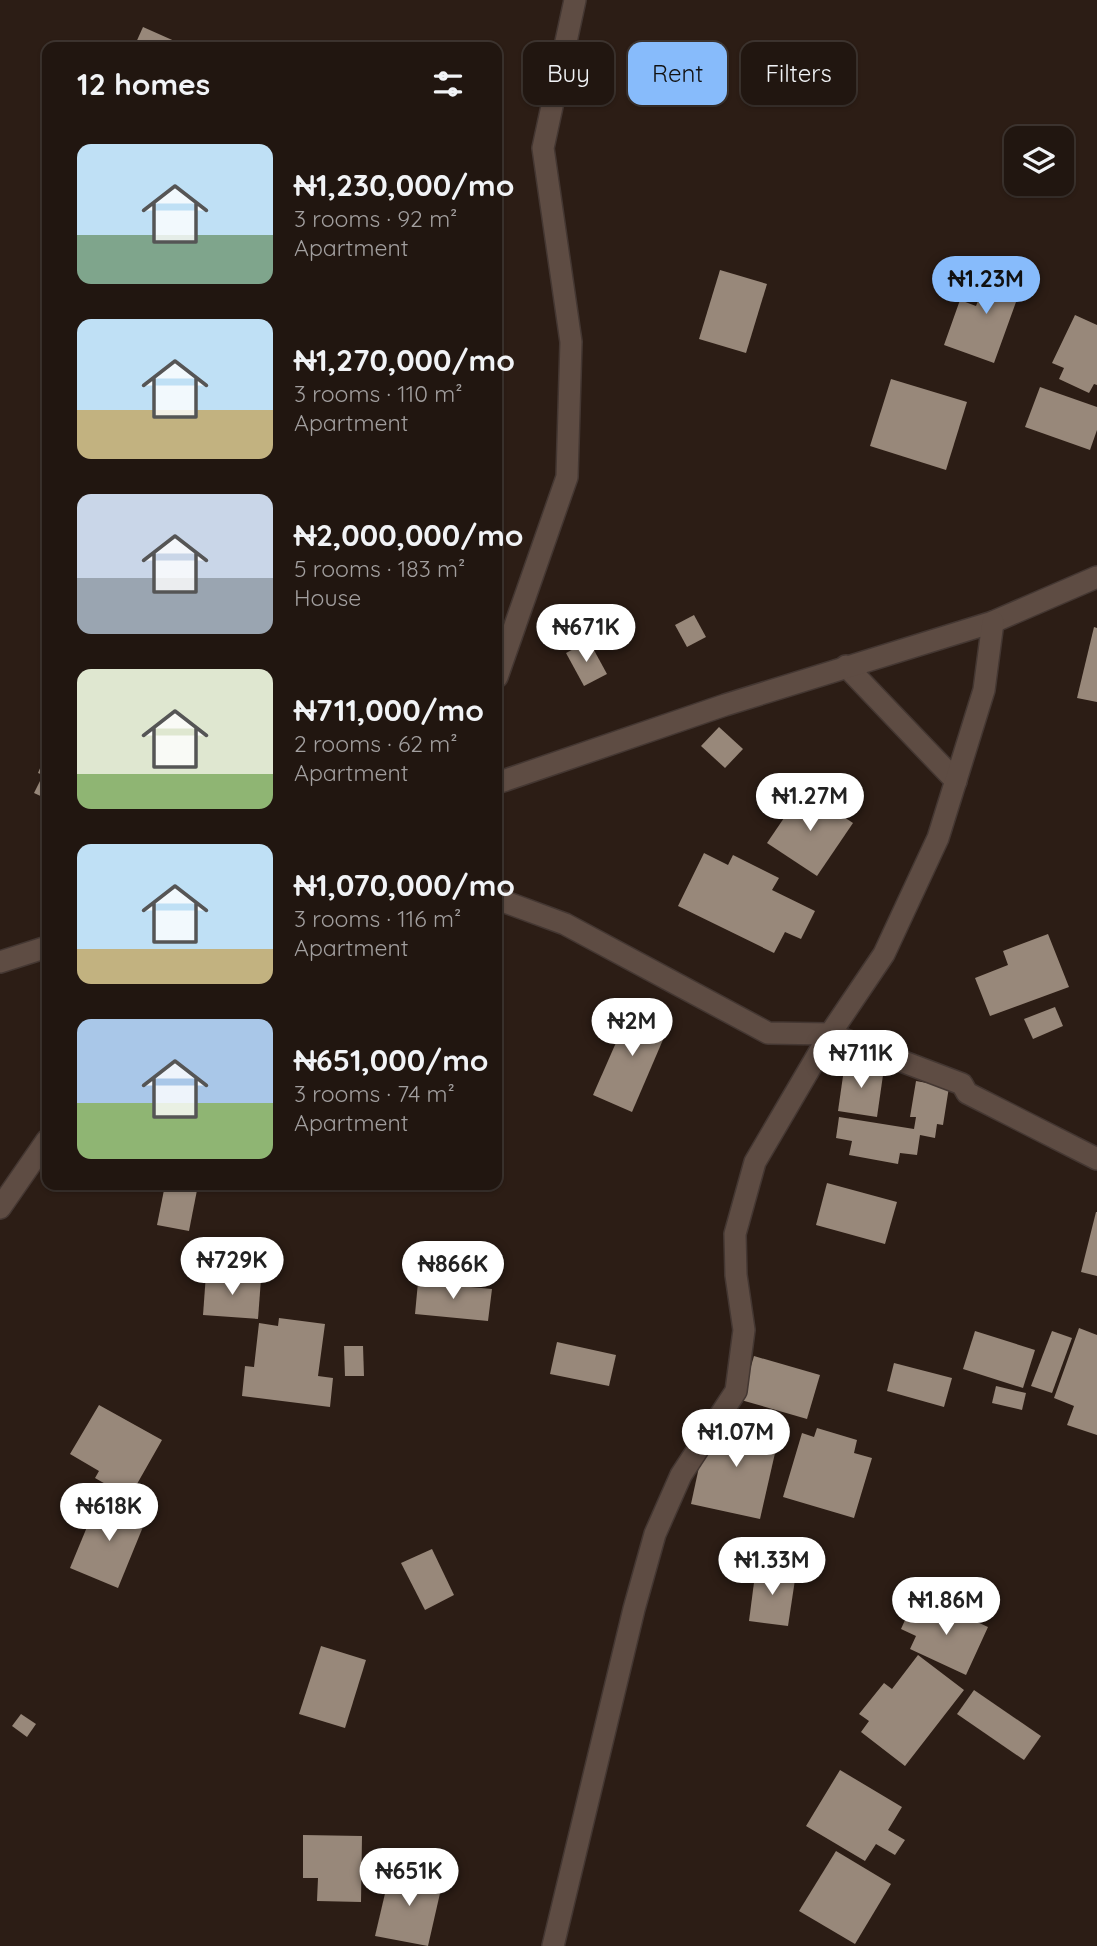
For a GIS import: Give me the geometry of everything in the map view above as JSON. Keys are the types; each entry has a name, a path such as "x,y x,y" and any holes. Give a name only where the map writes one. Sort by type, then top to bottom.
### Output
{"street":[{"path":"502,663 567,477 571,342 543,148 575,0"},
{"path":"502,781 846,666 993,622 1097,577"},
{"path":"553,1946 627,1634 655,1534 681,1475 736,1391 744,1330 736,1275 735,1234 755,1162 830,1034 884,954 938,838 984,690 993,622"},
{"path":"846,666 956,781"},
{"path":"502,901 565,924 768,1033 830,1034 962,1084 967,1093 1097,1159"},
{"path":"0,962 42,949"},
{"path":"0,1208 42,1147"}],"building":[{"path":"143,27 177,42 136,42"},
{"path":"992,265 1025,277 994,363 944,345 960,300 976,306"},
{"path":"720,270 767,284 746,353 699,339"},
{"path":"1075,315 1097,325 1097,385 1094,384 1089,393 1059,379 1064,368 1052,363"},
{"path":"891,379 967,402 946,470 870,446"},
{"path":"1040,387 1097,407 1097,430 1090,450 1025,427"},
{"path":"694,615 706,637 687,647 675,625"},
{"path":"1094,627 1097,628 1097,702 1077,698"},
{"path":"589,641 607,674 584,686 566,653"},
{"path":"719,727 743,749 725,768 701,746"},
{"path":"42,777 42,797 34,793"},
{"path":"803,790 853,823 817,876 767,843"},
{"path":"704,853 728,865 733,855 779,878 772,890 815,911 801,939 785,932 774,953 678,906"},
{"path":"1048,934 1069,987 990,1016 975,978 1008,965 1003,951"},
{"path":"633,1004 671,1021 632,1112 593,1095"},
{"path":"1055,1007 1063,1026 1033,1039 1024,1019"},
{"path":"845,1062 884,1068 877,1117 838,1111"},
{"path":"916,1081 949,1087 943,1125 937,1124 935,1138 920,1135 917,1155 900,1153 898,1164 849,1155 852,1141 836,1138 839,1117 914,1129 916,1117 910,1117"},
{"path":"827,1183 897,1202 885,1244 816,1225"},
{"path":"164,1190 197,1190 189,1231 157,1225"},
{"path":"1097,1212 1097,1276 1081,1272"},
{"path":"206,1274 261,1279 258,1319 203,1315"},
{"path":"418,1282 492,1289 488,1321 415,1314"},
{"path":"279,1318 325,1324 318,1376 333,1378 330,1407 242,1396 245,1366 254,1367 259,1323 278,1326"},
{"path":"1079,1328 1097,1335 1097,1435 1067,1425 1074,1406 1054,1398"},
{"path":"975,1331 1035,1350 1023,1388 963,1369"},
{"path":"1052,1331 1072,1338 1052,1393 1031,1386"},
{"path":"557,1342 616,1355 609,1386 550,1374"},
{"path":"344,1346 363,1346 364,1376 345,1376"},
{"path":"754,1356 820,1375 807,1419 741,1400"},
{"path":"894,1363 952,1378 944,1407 887,1391"},
{"path":"996,1386 1026,1393 1022,1410 992,1403"},
{"path":"99,1405 162,1440 133,1491 119,1483 116,1490 95,1478 99,1471 70,1454"},
{"path":"725,1419 780,1431 760,1519 691,1504 702,1453"},
{"path":"817,1428 857,1440 854,1453 872,1458 854,1518 783,1497 802,1433 814,1437"},
{"path":"99,1498 147,1517 118,1588 70,1568"},
{"path":"432,1549 454,1595 425,1610 401,1563"},
{"path":"756,1567 796,1573 788,1626 749,1621"},
{"path":"936,1603 988,1627 966,1675 910,1649 916,1636 901,1629 910,1609 928,1618"},
{"path":"321,1646 366,1660 345,1728 299,1714"},
{"path":"918,1655 964,1690 905,1766 861,1732 869,1721 859,1714 884,1683 892,1689"},
{"path":"974,1690 1041,1736 1024,1760 957,1714"},
{"path":"21,1714 36,1724 27,1737 12,1726"},
{"path":"840,1770 902,1807 888,1830 905,1840 895,1855 876,1844 865,1861 806,1826"},
{"path":"303,1835 362,1836 361,1902 317,1901 318,1878 303,1878"},
{"path":"836,1851 891,1884 855,1944 799,1911"},
{"path":"391,1868 443,1880 428,1946 375,1936"}]}
